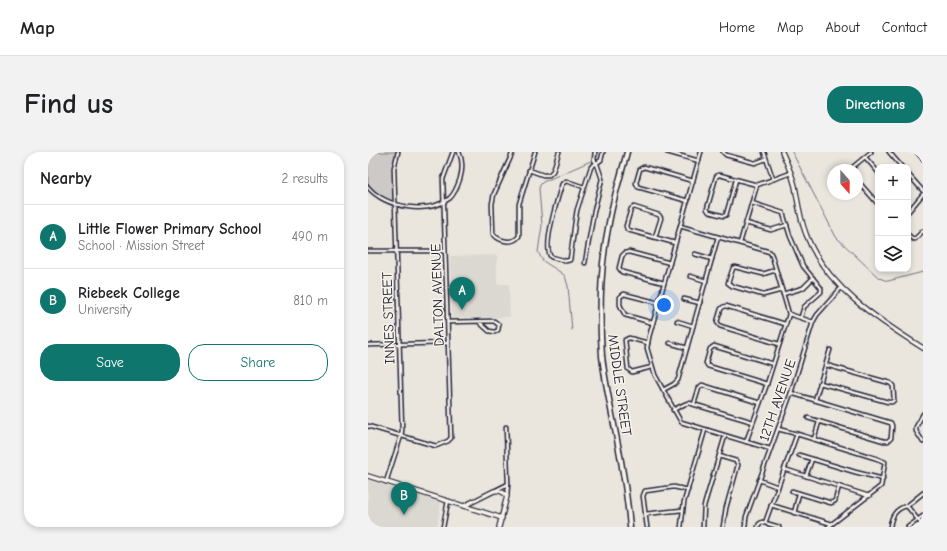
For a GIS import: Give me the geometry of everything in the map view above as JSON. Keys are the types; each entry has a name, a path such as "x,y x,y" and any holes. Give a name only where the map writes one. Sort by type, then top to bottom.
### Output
{"main road":[{"name":"MIDDLE STREET","path":"627,152 607,233 602,271 600,304 601,342 604,371 621,461 630,527"}],"street":[{"name":"INNES STREET","path":"386,482 401,436 394,168 398,152"},
{"name":"DALTON AVENUE","path":"401,436 436,446 450,439 444,178 452,152"},
{"path":"368,187 378,197 395,204 422,208 436,205 445,201 453,194 461,175 463,163 459,152"},
{"path":"513,152 496,187 493,197 492,230 496,237 503,240 514,240 519,236 519,204 535,152"},
{"path":"529,170 543,175 549,175 553,171 559,152"},
{"path":"585,263 594,211 602,180 597,164 594,160 595,152"},
{"path":"584,188 566,181 562,184 552,220 548,251 551,257 566,261 570,260 575,222 584,188 591,167 601,160 603,152"},
{"path":"667,152 699,161"},
{"path":"701,152 653,323 648,343 648,350 654,375 673,410 682,423 770,449"},
{"path":"724,152 726,155 755,163 766,159"},
{"path":"764,152 773,179"},
{"path":"782,152 791,172 801,220 806,235 824,267 842,287 885,324 923,348"},
{"path":"858,164 871,152"},
{"path":"889,152 899,164"},
{"path":"917,152 923,159"},
{"path":"865,157 875,169"},
{"path":"688,201 638,187 636,183 640,168 644,167 693,180"},
{"path":"736,180 726,216 708,212 707,209 717,176 720,175 757,185 791,172"},
{"path":"911,177 923,191"},
{"path":"740,243 757,185"},
{"path":"863,187 875,201"},
{"path":"911,208 923,194"},
{"path":"752,203 782,212 784,214 790,236 803,266 821,287 821,291 804,307 801,318"},
{"path":"655,237 661,218 659,215 634,207 631,209 626,226 627,229 675,243"},
{"path":"746,223 771,230 787,225"},
{"path":"680,226 770,252 776,270 789,314 768,384 746,442"},
{"path":"909,236 915,240 923,231"},
{"path":"663,390 677,382 718,237"},
{"path":"368,251 446,252"},
{"path":"664,283 622,272 620,268 622,256 629,252 670,264"},
{"path":"695,254 712,258"},
{"path":"776,270 762,274 735,266 732,268 728,283 731,286 762,295 782,290"},
{"path":"690,276 706,281"},
{"path":"783,294 802,288 813,278"},
{"name":"12TH AVENUE","path":"745,527 746,517 791,393 813,322 817,315 842,287"},
{"path":"653,323 625,315 620,305 620,297 624,294 659,303"},
{"path":"684,299 700,303"},
{"path":"780,344 719,326 717,322 721,310 726,306 785,324"},
{"path":"789,314 813,322"},
{"path":"448,322 494,321 499,325 498,330 495,332 490,332 480,322"},
{"path":"677,321 693,326"},
{"path":"648,343 630,338 625,340 628,369 632,372 652,367"},
{"path":"368,345 448,343"},
{"path":"670,344 687,348"},
{"path":"768,384 708,366 706,363 711,347 714,346 773,364"},
{"path":"815,400 830,350"},
{"path":"820,383 888,402 892,402 894,400 893,386 890,383 826,365"},
{"path":"694,404 699,388 702,386 760,403"},
{"path":"791,393 891,423 891,438 887,441 808,418"},
{"path":"673,410 686,403 694,404 753,422"},
{"path":"923,414 916,427 916,431 923,442"},
{"path":"814,439 820,422"},
{"path":"368,426 401,436"},
{"path":"500,527 507,496 508,483 506,427"},
{"path":"778,429 883,460 885,464 881,486 828,527"},
{"path":"682,527 682,510 705,430"},
{"path":"765,523 797,434"},
{"path":"703,527 704,506 725,436"},
{"path":"799,455 883,479"},
{"path":"719,456 735,461 738,464 726,508 723,527"},
{"path":"806,476 812,459"},
{"path":"784,469 869,496"},
{"path":"368,476 502,518"},
{"path":"759,480 778,487"},
{"path":"464,506 508,483"},
{"path":"792,491 831,503 835,501 839,486"},
{"path":"647,527 643,496 645,491 674,487 688,490"},
{"path":"494,491 501,491 507,496"},
{"path":"890,527 891,518 894,514 923,493"},
{"path":"794,512 799,494"},
{"path":"443,527 448,501"},
{"path":"771,506 832,524"},
{"path":"907,506 923,526"},
{"path":"645,514 682,510"},
{"path":"908,527 923,516"},
{"path":"758,527 760,523 779,527"}],"shaded area":[{"path":"368,152 397,152 394,163 395,203 383,199 368,187"},
{"path":"497,255 497,284 509,284 510,317 452,318 450,256"},
{"path":"368,480 441,503 437,527 368,527"}],"waterway":[{"path":"597,157 599,152"},
{"path":"792,152 836,237 879,278 888,281 923,272"},
{"path":"572,330 568,286 565,276 543,261 538,252 542,225 539,189 543,182 591,161"}],"place":[{"name":"Little Flower Primary School","path":"462,310"},
{"name":"Riebeek College","path":"404,515"}]}
